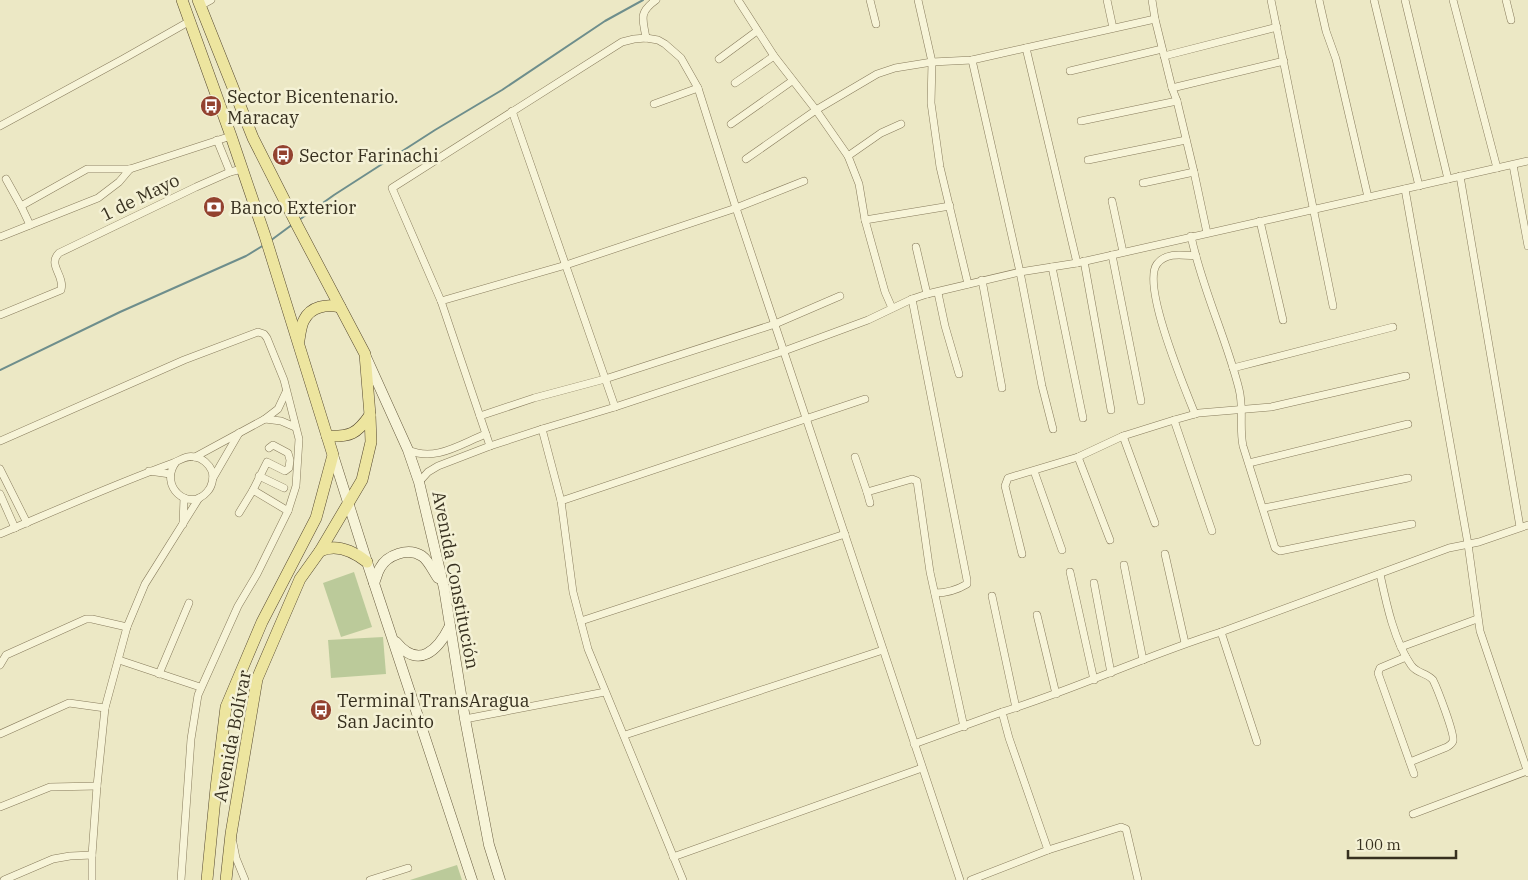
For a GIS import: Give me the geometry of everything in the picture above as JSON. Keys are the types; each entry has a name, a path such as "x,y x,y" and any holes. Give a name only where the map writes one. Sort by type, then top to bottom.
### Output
{"main road":[{"path":"182,0 265,236 333,455"},
{"path":"199,3 253,138 365,354"},
{"path":"299,343 304,319 312,310 330,305 340,307"},
{"name":"Avenida Bolívar","path":"226,880 231,834 257,679 300,579 320,551 362,480 371,442 365,354"},
{"path":"327,436 349,435 363,425 370,415"},
{"name":"Avenida Bolívar","path":"207,880 226,708 262,622 316,518 333,455"},
{"path":"320,551 326,548 349,550 367,562"}],"street":[{"path":"199,3 211,0"},
{"path":"646,38 642,14 656,0"},
{"path":"738,0 774,56 816,110 848,156 859,184 865,220 885,292 892,308"},
{"path":"870,0 876,24"},
{"path":"918,0 932,62 931,103 940,166 968,284"},
{"path":"1107,0 1112,28"},
{"path":"1152,0 1207,233"},
{"path":"1271,0 1333,306"},
{"path":"1319,0 1324,23 1336,59 1368,197"},
{"path":"1374,0 1419,186"},
{"path":"1406,0 1448,179"},
{"path":"1453,0 1497,168"},
{"path":"1506,0 1511,20"},
{"path":"746,159 816,110 877,74 895,68 932,62 972,60 1155,19"},
{"path":"0,126 190,21"},
{"path":"1070,71 1277,26"},
{"path":"719,59 757,31"},
{"path":"490,446 441,301 392,188 622,42 646,38 658,40 676,53 694,78 698,88 774,324 960,880"},
{"path":"1026,48 1080,262 1111,410"},
{"path":"735,83 774,56"},
{"path":"972,60 1020,272 1042,386 1053,429"},
{"path":"1172,88 1284,62"},
{"path":"731,124 792,81"},
{"path":"654,104 698,88"},
{"path":"1080,121 1177,102"},
{"path":"512,111 614,407"},
{"path":"848,156 881,133 901,124"},
{"path":"21,206 87,169 130,169 231,136"},
{"path":"218,140 230,172"},
{"path":"1088,160 1186,140"},
{"path":"419,482 428,472 438,466 490,446 784,351 868,320 927,294 938,293 982,280 1112,255 1528,161"},
{"path":"1513,164 1528,246"},
{"path":"0,237 98,198 119,182 130,169"},
{"name":"1 de Mayo","path":"0,315 61,290 62,281 54,264 54,258 59,253 230,172 242,169"},
{"path":"1143,183 1194,172"},
{"path":"1460,176 1520,527"},
{"path":"6,178 30,225"},
{"path":"441,301 566,265 736,208 804,181"},
{"path":"1405,189 1468,544 1477,620 1527,768 1413,814"},
{"path":"1112,201 1123,252"},
{"path":"865,220 950,206"},
{"path":"1260,221 1283,320"},
{"path":"1191,236 1206,295 1240,392 1240,432 1276,548 1280,551 1412,524"},
{"path":"916,247 927,294"},
{"path":"1112,255 1141,402"},
{"path":"1195,414 1161,322 1153,272 1157,264 1166,256 1196,256"},
{"path":"1052,266 1083,418"},
{"path":"982,280 1002,388"},
{"path":"938,293 944,326 959,374"},
{"path":"480,416 534,398 605,379 774,324 840,296"},
{"path":"912,299 967,580 967,584 962,587 942,593 935,593"},
{"path":"1233,368 1393,327"},
{"path":"0,441 184,360 258,332 264,334 267,338 284,380 299,439 296,486 288,511 257,574 238,606 200,687 191,739 181,880"},
{"name":"Avenida Constitución","path":"365,354 408,450 419,482 444,588 465,719 489,845 500,880"},
{"path":"1022,554 1005,486 1008,478 1014,475 1034,471 1078,457 1123,436 1195,414 1271,407 1406,376"},
{"path":"195,457 265,419 278,409 286,392"},
{"path":"561,500 865,399"},
{"path":"265,419 281,421 295,427"},
{"path":"1174,420 1212,531"},
{"path":"1249,463 1408,424"},
{"path":"542,429 561,500 573,592 588,649 625,735 683,880"},
{"path":"176,462 170,474 171,485 177,494 184,498 191,500 198,498 206,494 211,487 213,479 239,433"},
{"path":"408,450 418,454 433,454 486,434"},
{"path":"1123,436 1154,523"},
{"path":"476,438 482,450"},
{"path":"239,513 267,462 286,471 289,468 290,460 288,454 273,445 268,448"},
{"path":"333,455 472,880"},
{"path":"0,534 185,457 202,459 212,471 213,479"},
{"path":"855,457 870,503"},
{"path":"1078,457 1110,540"},
{"path":"0,469 27,523"},
{"path":"149,471 170,474"},
{"path":"1034,471 1062,550"},
{"path":"259,476 284,488"},
{"path":"1264,508 1408,478"},
{"path":"867,492 912,479 917,481 930,572 964,727"},
{"path":"252,490 288,511"},
{"path":"0,494 15,528"},
{"path":"184,498 184,525"},
{"path":"92,880 97,786 105,708 126,627 145,584 184,525 198,498"},
{"path":"914,744 1056,694 1185,643 1221,632 1449,548 1479,542 1528,525"},
{"path":"581,621 845,534"},
{"path":"374,583 380,568 385,562 404,552 412,552 422,556 429,563 444,588"},
{"path":"1165,554 1185,643"},
{"path":"1124,565 1143,660"},
{"path":"1070,572 1094,680"},
{"path":"1380,574 1388,611 1401,647 1413,668 1433,680 1453,739 1452,743 1447,747 1410,762"},
{"path":"1094,583 1111,673"},
{"path":"992,596 1016,708"},
{"path":"159,674 189,603"},
{"path":"1037,615 1056,694"},
{"path":"0,665 6,655 86,619 92,618 126,627"},
{"path":"1401,647 1477,620"},
{"path":"392,638 409,654 416,656 428,654 436,649 450,626"},
{"path":"1221,632 1256,742"},
{"path":"625,735 883,650"},
{"path":"1406,657 1380,668 1378,673 1414,774"},
{"path":"118,660 200,687"},
{"path":"465,719 605,692"},
{"path":"0,734 68,703 105,708"},
{"path":"1002,712 1009,738 1048,850"},
{"path":"673,858 922,768"},
{"path":"0,807 50,787 97,786"},
{"path":"971,880 1048,850 1121,827 1126,829 1138,880"},
{"path":"231,834 236,858 245,880"},
{"path":"4,880 53,859 92,855"},
{"path":"370,880 408,868"}],"green space":[{"path":"354,572 372,627 341,637 323,583"},
{"path":"383,637 386,674 331,678 328,640"},
{"path":"457,865 462,880 410,880"}],"waterway":[{"path":"299,220 334,195 435,130 502,90 605,21 643,0"},
{"path":"270,241 293,224"},
{"path":"0,370 120,312 246,256 264,245"}],"place":[{"name":"Sector Bicentenario. Maracay","path":"211,106"},
{"name":"Sector Farinachi","path":"283,155"},
{"name":"Banco Exterior","path":"214,207"},
{"name":"Terminal TransAragua San Jacinto","path":"321,710"}]}
